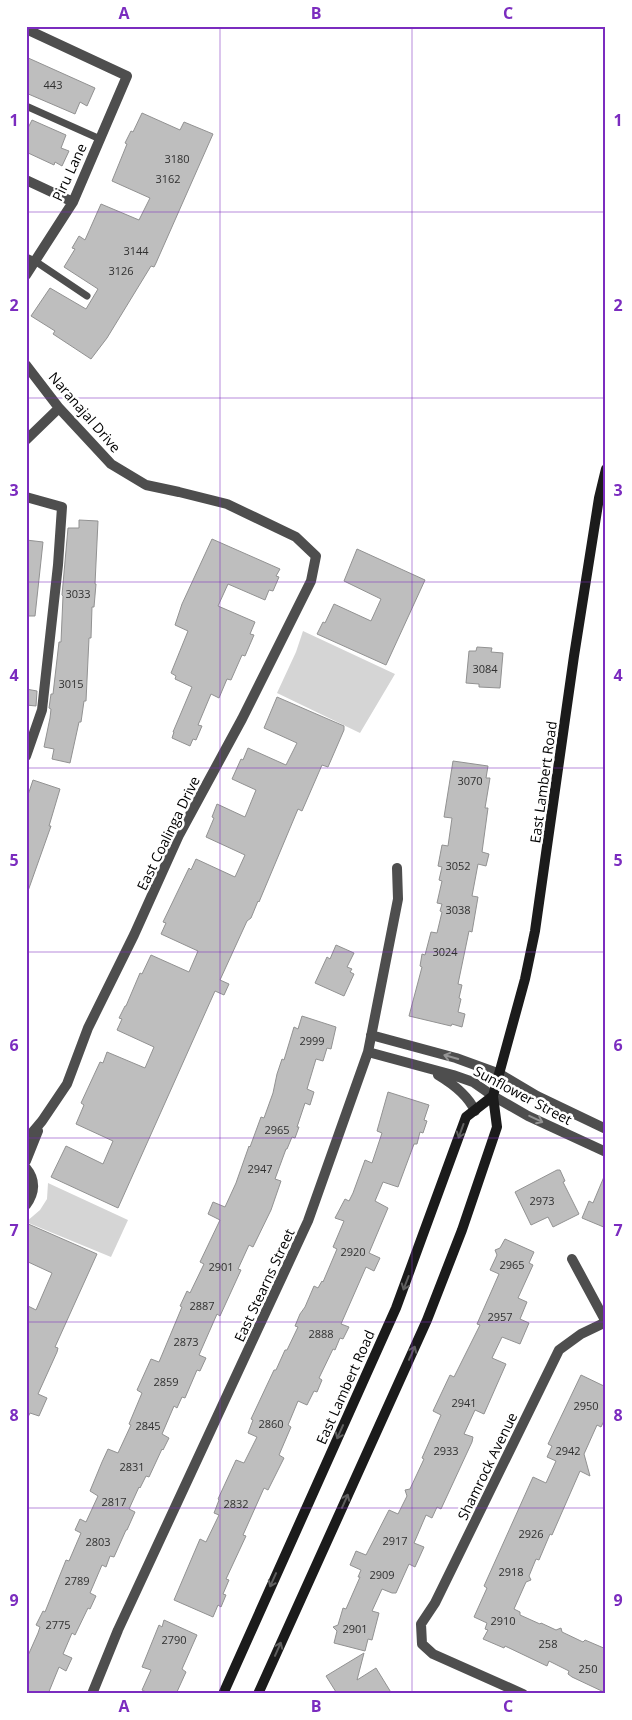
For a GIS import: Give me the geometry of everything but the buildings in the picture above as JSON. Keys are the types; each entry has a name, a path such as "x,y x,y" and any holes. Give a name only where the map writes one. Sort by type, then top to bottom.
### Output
{"main road":[{"name":"East Lambert Road","path":"258,1694 427,1320 462,1230 497,1127 494,1096 525,979 535,931 574,656 599,498 606,469"},
{"name":"East Lambert Road","path":"223,1694 396,1308 466,1117 494,1096"}],"street":[{"name":"Piru Lane","path":"26,275 31,259 72,202 127,76 28,28"},
{"path":"26,180 72,202"},
{"name":"Naranajal Drive","path":"26,365 59,408 112,464 146,485 227,504 296,537 316,556"},
{"path":"26,440 59,408"},
{"path":"26,497 62,507 58,565 42,710 26,756"},
{"name":"East Coalinga Drive","path":"42,1121 67,1084 88,1028 134,935 179,834 242,719 311,581 316,556"},
{"name":"East Stearns Street","path":"92,1694 118,1630 308,1221 368,1052 398,899 397,868"},
{"name":"Sunflower Street","path":"371,1035 456,1058 500,1074 537,1096 606,1129"},
{"name":"Sunflower Street","path":"368,1052 472,1082 528,1116 606,1152"},
{"path":"429,1069 455,1086 472,1103 475,1110"},
{"path":"26,1140 42,1121"},
{"path":"26,1162 42,1121"},
{"path":"26,1168 33,1180 33,1189 26,1205"},
{"path":"572,1259 606,1322"},
{"name":"Shamrock Avenue","path":"523,1694 433,1654 422,1644 421,1624 435,1603 559,1350 581,1334 606,1322"}],"lane":[{"path":"26,106 100,139"},
{"path":"31,259 87,296"}],"shaded area":[{"path":"303,631 395,674 360,733 277,693 296,652"},
{"path":"48,1183 128,1220 111,1257 26,1222 40,1210 47,1199"}]}
